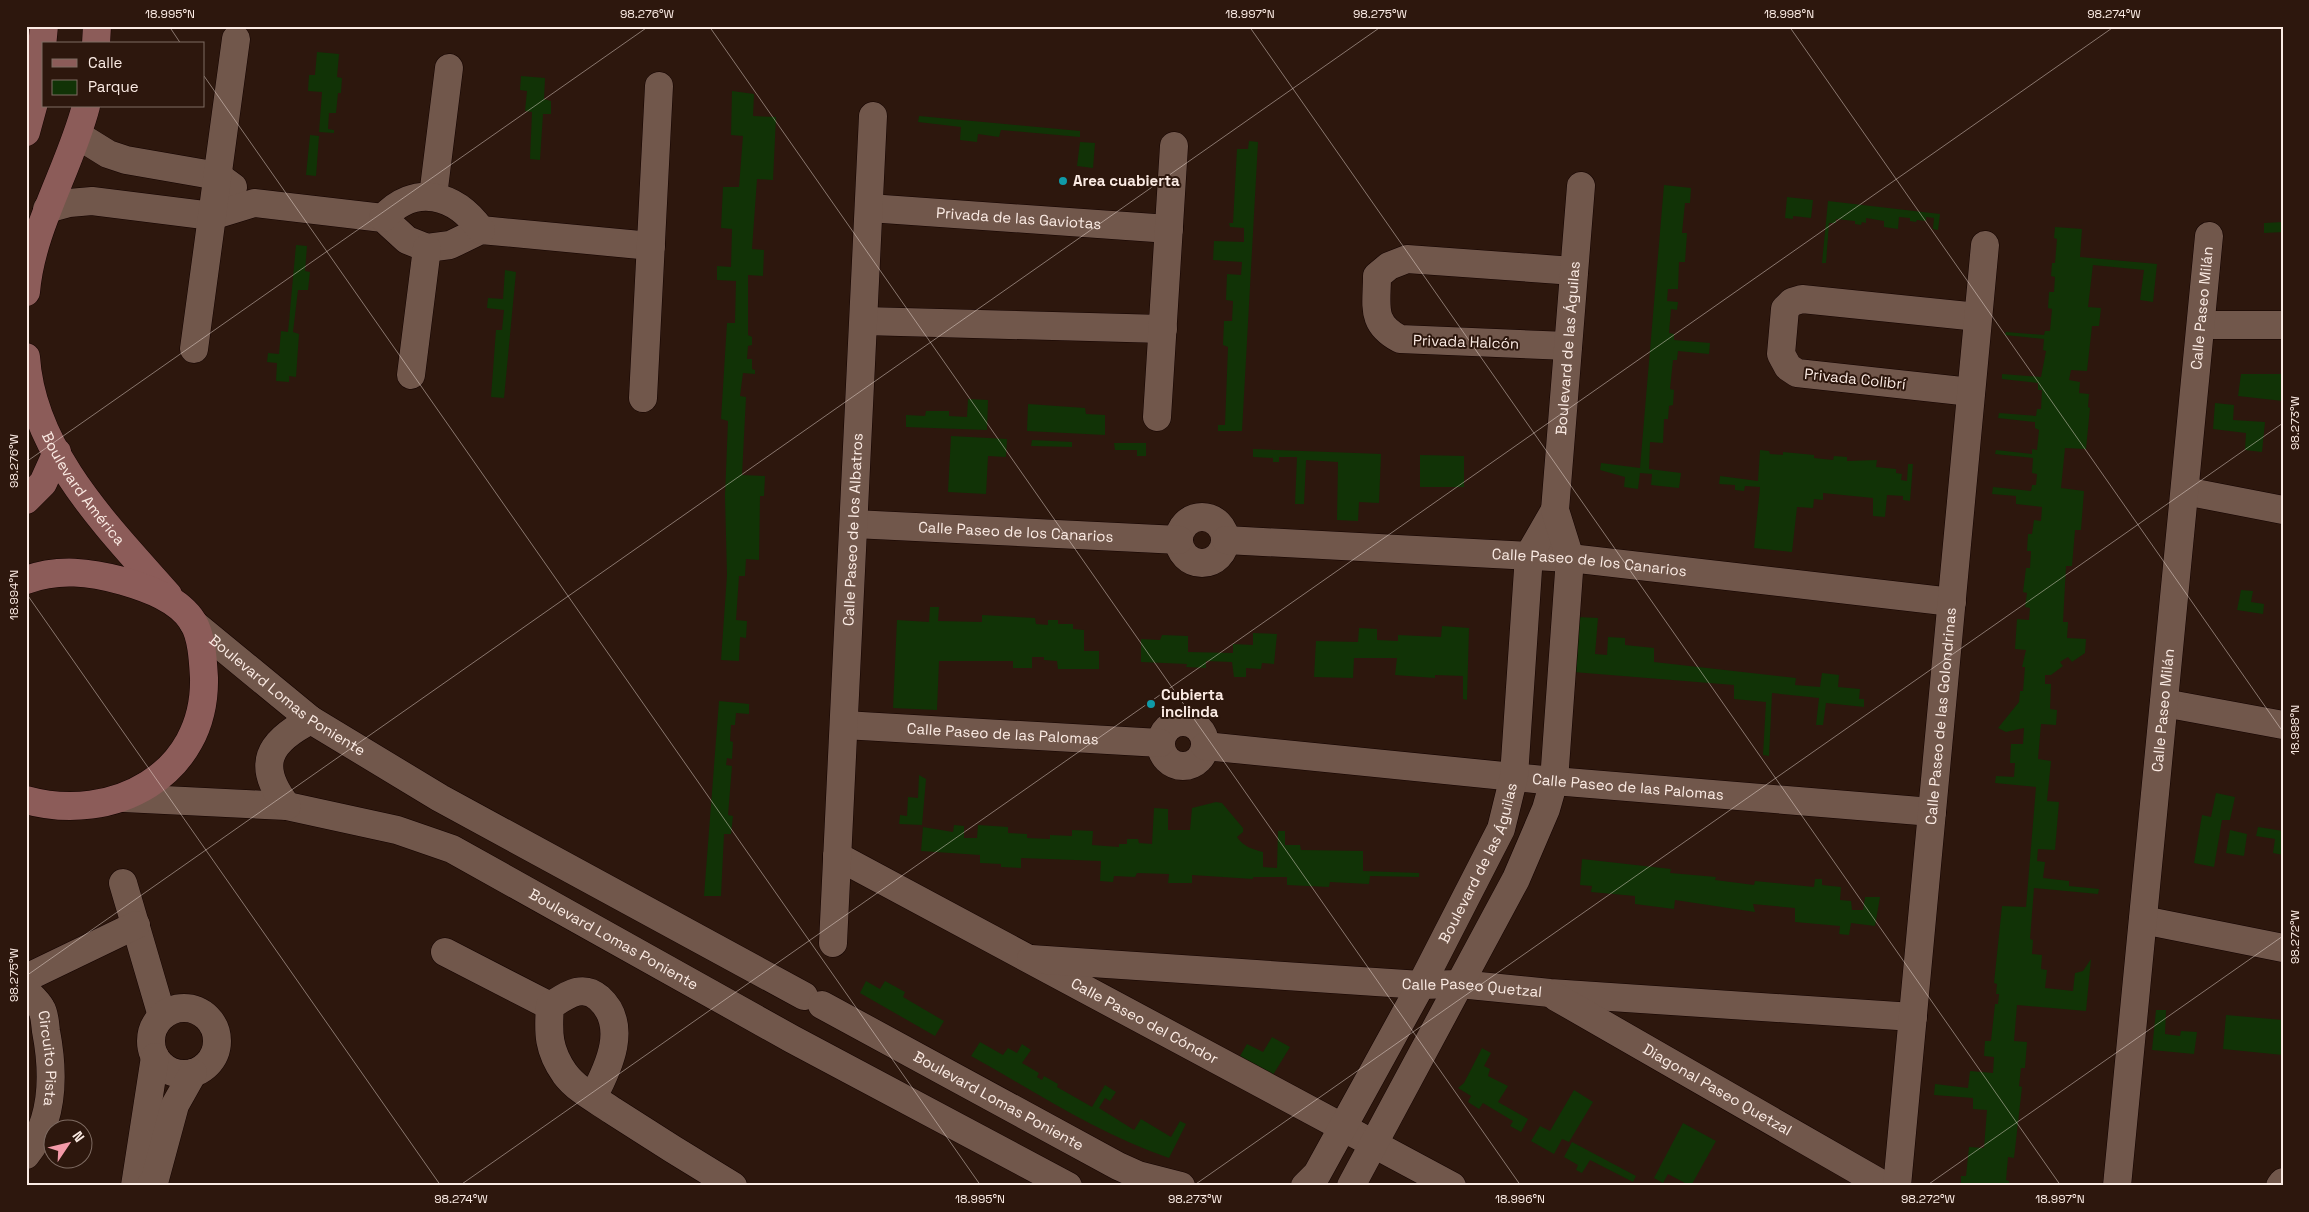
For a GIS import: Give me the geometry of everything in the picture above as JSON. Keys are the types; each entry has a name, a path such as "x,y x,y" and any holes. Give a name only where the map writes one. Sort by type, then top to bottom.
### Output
{"main road":[{"path":"42,42 44,26"},
{"path":"96,42 97,26"},
{"path":"27,129 38,88 42,47"},
{"path":"26,292 34,252 47,209 78,136 85,108"},
{"name":"Boulevard América","path":"26,357 35,406 56,452 106,524 193,623"},
{"path":"26,500 43,483 56,452"},
{"path":"26,580 41,575 94,573 137,585 174,602"},
{"path":"33,808 74,807 124,798 154,781 179,758 193,739 201,716 204,692 203,658 193,623"}],"street":[{"path":"194,349 236,39"},
{"path":"433,196 449,68"},
{"path":"643,398 659,86"},
{"name":"Calle Paseo de los Albatros","path":"833,943 873,116"},
{"path":"78,136 108,154 126,160 218,176 254,203"},
{"path":"1157,417 1174,146"},
{"path":"114,202 126,160"},
{"name":"Boulevard de las Águilas","path":"1350,1186 1516,878 1546,809 1554,781 1570,558 1555,510 1581,186"},
{"path":"383,218 394,206 406,200 433,196 457,206 470,215 481,230"},
{"path":"47,209 84,202 114,202 212,216 254,203 383,218 407,240 427,248 450,245 481,230 651,246"},
{"name":"Privada de las Gaviotas","path":"869,208 1169,229"},
{"name":"Calle Paseo Milán","path":"2117,1186 2209,236"},
{"name":"Calle Paseo de las Golondrinas","path":"1898,1186 1985,245"},
{"path":"411,375 427,248"},
{"name":"Privada Halcón","path":"1568,346 1400,339 1386,332 1376,317 1378,276 1389,266 1407,259 1574,271"},
{"name":"Privada Colibrí","path":"1971,392 1797,373 1788,367 1781,354 1786,309 1792,302 1802,298 1978,317"},
{"path":"864,321 1163,329"},
{"path":"2201,325 2283,325"},
{"path":"2185,491 2283,510"},
{"name":"Boulevard de las Águilas","path":"1305,1186 1317,1174 1421,985 1501,829 1514,776 1529,555 1555,510"},
{"name":"Calle Paseo de los Canarios","path":"854,524 1179,540 1186,556 1202,563 1219,556 1224,549 1226,540 1529,555 1570,558 1952,602"},
{"name":"Boulevard Lomas Poniente","path":"193,623 311,720 440,798 1118,1166 1138,1175 1181,1186"},
{"path":"2164,704 2283,725"},
{"path":"287,806 273,786 269,764 274,751 285,735 311,720"},
{"name":"Calle Paseo de las Palomas","path":"844,725 1160,743 1166,759 1181,767 1198,761 1203,754 1205,746 1554,781 1932,812"},
{"name":"Boulevard Lomas Poniente","path":"124,798 287,806 397,830 452,849 754,1018 1068,1186"},
{"name":"Calle Paseo del Cóndor","path":"837,856 1452,1186"},
{"path":"123,883 162,1016"},
{"path":"2143,920 2283,948"},
{"path":"26,978 136,925"},
{"path":"444,952 550,1006"},
{"name":"Calle Paseo Quetzal","path":"1031,959 1421,985 1459,984 1550,994 1913,1017"},
{"path":"754,1018 778,982"},
{"name":"Circuito Pista","path":"26,990 42,1008 50,1052 52,1086 48,1109 41,1130 26,1156"},
{"path":"550,1006 569,994 580,990 596,995 608,1007 615,1023 614,1044 603,1078 593,1097"},
{"name":"Diagonal Paseo Quetzal","path":"1550,994 1885,1186"},
{"path":"550,1006 548,1039 565,1074 577,1087 671,1149 733,1186"},
{"path":"135,1186 155,1057 152,1036 155,1025 162,1016 182,1008 202,1013 211,1021 217,1036 216,1052 211,1061 193,1074 175,1105 155,1179 150,1186"},
{"path":"839,1064 861,1026"},
{"path":"155,1057 171,1072 193,1074"},
{"path":"2280,1186 2283,1182"}],"green space":[{"path":"317,52 339,54 337,77 342,78 341,93 338,93 336,113 329,113 328,129 334,130 334,133 319,132 322,92 308,91 309,75 315,75"},
{"path":"521,76 545,78 544,99 551,101 551,114 543,114 540,160 530,159 532,112 525,111 527,91 520,90"},
{"path":"732,91 754,94 753,116 776,117 773,180 757,179 752,249 764,250 763,276 748,275 748,335 752,337 752,345 748,346 747,359 752,359 752,369 755,370 755,374 743,373 740,396 746,397 742,475 765,476 764,496 760,496 759,560 746,559 745,576 739,576 736,620 747,621 746,638 740,637 739,661 721,660 727,575 725,496 728,421 721,419 727,323 735,323 736,281 717,280 717,266 731,267 732,229 721,228 723,187 739,187 743,136 731,135"},
{"path":"919,116 1080,131 1080,137 1001,130 999,137 978,134 977,142 960,140 961,127 918,122"},
{"path":"310,135 319,136 316,176 306,175"},
{"path":"1249,141 1258,142 1242,431 1218,431 1218,425 1225,425 1228,347 1223,345 1224,321 1232,321 1233,301 1226,300 1227,274 1241,275 1242,262 1213,260 1214,241 1244,242 1244,228 1230,227 1229,223 1233,223 1237,149 1248,149"},
{"path":"1080,142 1095,143 1093,168 1077,166"},
{"path":"1664,185 1691,188 1690,203 1685,203 1682,233 1687,233 1685,262 1679,262 1678,289 1668,289 1667,301 1678,302 1677,310 1671,309 1669,333 1674,334 1674,340 1710,343 1709,354 1678,351 1677,360 1673,360 1670,389 1674,390 1673,405 1669,406 1668,419 1664,419 1663,443 1650,442 1649,469 1681,473 1679,488 1651,485 1652,474 1640,473 1638,489 1624,487 1625,477 1600,470 1601,463 1640,468"},
{"path":"1787,197 1813,200 1811,218 1793,216 1793,219 1785,218"},
{"path":"1828,201 1940,214 1938,230 1933,229 1934,218 1926,217 1926,221 1917,220 1916,222 1910,221 1910,218 1899,217 1898,229 1884,227 1884,221 1866,218 1866,223 1862,222 1861,225 1855,224 1855,221 1836,219 1836,223 1829,223 1826,263 1822,263"},
{"path":"2283,222 2283,232 2264,233 2264,223"},
{"path":"2055,227 2082,229 2080,257 2157,264 2153,302 2140,300 2144,270 2093,265 2088,307 2101,308 2099,326 2092,326 2087,371 2071,370 2069,380 2080,382 2079,393 2089,394 2088,407 2090,408 2086,449 2065,448 2061,488 2084,491 2081,530 2075,530 2072,566 2066,566 2063,622 2068,622 2067,638 2086,639 2085,653 2072,662 2068,657 2060,662 2063,666 2051,675 2045,675 2045,684 2051,684 2050,709 2057,710 2056,725 2041,724 2038,759 2051,761 2047,801 2059,802 2055,850 2038,849 2037,861 2045,862 2043,878 2069,881 2069,886 2099,889 2098,894 2034,888 2030,939 2033,940 2032,954 2042,955 2041,969 2047,970 2045,988 2073,991 2075,973 2083,971 2091,959 2086,1011 2017,1005 2014,1041 2027,1042 2025,1068 2021,1068 2019,1086 2022,1087 2014,1158 2008,1157 2006,1180 2009,1181 2009,1186 1961,1186 1961,1176 1966,1176 1969,1147 1984,1148 1987,1110 1973,1109 1973,1098 1934,1095 1935,1084 1968,1088 1970,1071 1993,1073 1994,1057 1984,1056 1985,1041 1991,1041 1995,1004 1998,1004 1999,994 1996,994 1997,984 1994,983 2002,906 2026,907 2036,787 1995,783 1996,776 2014,777 2015,763 2010,763 2011,744 2023,744 2024,728 2006,732 1998,728 2019,702 2020,691 2023,691 2025,667 2022,667 2026,650 2015,649 2017,619 2029,620 2030,608 2025,607 2027,593 2023,592 2026,568 2030,568 2031,551 2027,551 2028,534 2032,534 2034,520 2041,521 2042,507 2016,504 2016,496 1992,494 1993,487 2031,491 2032,485 2036,485 2037,474 2032,473 2033,458 1995,454 1996,450 2032,454 2032,449 2037,450 2039,430 2035,428 2035,422 1998,418 1999,413 2036,416 2037,409 2041,409 2042,390 2038,390 2038,383 2002,379 2002,374 2041,377 2046,351 2043,350 2044,339 2005,335 2006,332 2044,335 2045,331 2050,331 2052,309 2048,308 2049,292 2054,292 2055,277 2051,276 2052,263 2055,263 2057,239 2054,238"},
{"path":"296,245 307,246 305,271 310,272 308,290 298,290 293,332 299,334 296,377 289,376 289,382 276,381 277,363 267,362 268,353 279,354 281,331 288,332"},
{"path":"505,270 516,272 504,398 491,397 496,330 502,330 504,310 487,308 488,298 503,299"},
{"path":"2241,374 2283,374 2283,401 2238,396"},
{"path":"968,399 988,400 987,430 906,427 906,415 925,416 926,411 949,411 949,416 967,417"},
{"path":"2215,403 2234,405 2233,420 2265,422 2262,452 2245,450 2246,433 2213,429"},
{"path":"1028,404 1085,408 1086,414 1105,415 1105,435 1027,431"},
{"path":"951,436 1007,439 1006,457 988,456 986,494 948,492"},
{"path":"1032,440 1072,442 1072,447 1031,446"},
{"path":"1114,443 1146,443 1146,456 1137,456 1137,450 1115,450"},
{"path":"1253,449 1381,454 1379,503 1359,502 1358,521 1337,520 1338,462 1306,460 1304,504 1295,504 1297,457 1279,457 1279,462 1273,462 1273,458 1253,457"},
{"path":"1760,450 1769,451 1770,454 1783,455 1783,452 1814,455 1814,458 1833,460 1834,456 1847,457 1847,461 1877,460 1876,467 1896,469 1896,473 1902,474 1901,480 1907,481 1908,464 1913,464 1910,501 1903,500 1903,496 1887,495 1885,517 1873,516 1873,498 1823,493 1823,500 1814,499 1813,508 1797,507 1792,552 1754,548 1760,487 1745,486 1744,491 1735,490 1735,485 1719,484 1720,476 1758,481"},
{"path":"1420,455 1464,456 1464,487 1420,487"},
{"path":"2241,590 2253,591 2251,602 2264,604 2263,614 2237,610"},
{"path":"930,607 939,607 938,621 982,622 982,615 1035,618 1036,624 1048,625 1048,620 1058,620 1058,624 1073,624 1073,629 1084,630 1084,651 1099,651 1099,669 1058,669 1057,661 1044,660 1044,657 1032,657 1032,668 1013,668 1013,661 939,661 937,710 893,708 897,620 929,622"},
{"path":"1577,617 1598,618 1595,654 1607,655 1608,637 1625,638 1625,645 1654,648 1654,662 1796,678 1795,685 1820,687 1822,673 1839,675 1838,687 1860,689 1859,699 1864,699 1864,707 1826,703 1823,725 1816,725 1819,698 1772,693 1769,756 1763,755 1766,702 1734,699 1734,685 1573,672"},
{"path":"1442,626 1469,628 1467,700 1463,699 1463,676 1435,675 1435,678 1395,675 1397,658 1354,658 1353,678 1314,677 1316,641 1358,642 1359,628 1377,629 1377,640 1398,641 1398,635 1441,637"},
{"path":"1253,633 1277,634 1274,664 1262,663 1261,669 1246,668 1246,677 1234,677 1232,662 1206,661 1206,668 1186,667 1187,664 1141,662 1141,639 1160,640 1162,635 1188,636 1188,652 1233,653 1233,644 1253,645"},
{"path":"719,701 749,704 749,714 736,713 735,725 731,725 732,759 727,758 726,765 732,766 728,815 733,816 731,834 724,834 721,896 704,896"},
{"path":"919,775 926,779 922,825 899,824 900,815 907,816 908,797 918,798"},
{"path":"2216,793 2235,797 2230,820 2222,820 2214,867 2194,863 2202,815 2211,817"},
{"path":"1216,802 1222,803 1243,828 1243,832 1237,837 1242,843 1263,852 1263,867 1277,868 1278,831 1285,831 1285,845 1300,845 1301,850 1363,851 1363,871 1419,873 1419,877 1370,876 1369,884 1330,882 1329,887 1287,885 1287,877 1253,877 1253,879 1192,875 1192,883 1168,883 1169,874 1137,873 1135,877 1114,876 1113,882 1100,881 1101,861 1021,858 1021,868 1001,867 1001,864 980,863 980,855 921,851 923,827 953,832 954,825 964,826 964,838 977,838 978,825 1008,827 1008,833 1027,834 1027,838 1050,839 1050,835 1072,836 1072,830 1093,831 1092,845 1119,847 1119,844 1127,844 1127,839 1138,839 1139,843 1152,844 1154,808 1168,809 1168,830 1190,830 1192,808"},
{"path":"2258,827 2283,831 2283,855 2273,853 2275,839 2256,836"},
{"path":"2230,830 2247,834 2244,856 2226,853"},
{"path":"1582,859 1671,869 1670,873 1716,877 1715,880 1754,885 1755,881 1814,887 1815,879 1822,879 1822,885 1841,887 1840,900 1851,901 1852,910 1863,910 1865,897 1880,897 1875,926 1851,923 1849,935 1839,934 1840,926 1795,922 1795,908 1753,904 1755,912 1675,900 1674,909 1635,904 1635,896 1591,892 1592,886 1580,885"},
{"path":"866,981 880,989 885,981 905,992 903,997 944,1021 935,1036 860,993"},
{"path":"2156,1010 2166,1010 2165,1034 2180,1036 2181,1031 2197,1032 2194,1054 2152,1050"},
{"path":"2226,1015 2283,1020 2283,1055 2223,1049"},
{"path":"1272,1037 1290,1047 1273,1075 1240,1056 1247,1044 1263,1052"},
{"path":"980,1042 1003,1055 1008,1048 1017,1053 1022,1044 1031,1050 1022,1063 1039,1073 1037,1077 1042,1080 1044,1076 1058,1084 1057,1087 1092,1107 1105,1085 1116,1092 1110,1101 1105,1098 1099,1108 1134,1130 1141,1119 1171,1137 1180,1121 1186,1124 1169,1158 1092,1125 971,1056"},
{"path":"1482,1048 1491,1053 1484,1066 1490,1069 1488,1076 1508,1086 1498,1102 1528,1119 1521,1132 1510,1126 1513,1121 1483,1103 1479,1109 1468,1102 1471,1096 1458,1088 1464,1083"},
{"path":"1574,1090 1593,1102 1569,1142 1562,1139 1554,1154 1531,1141 1540,1126 1550,1131"},
{"path":"1683,1123 1716,1141 1692,1184 1694,1186 1685,1186 1685,1183 1668,1174 1663,1183 1654,1178"},
{"path":"1572,1142 1636,1176 1633,1182 1590,1160 1582,1173 1576,1170 1578,1165 1564,1157"}],"place":[{"name":"Area cuabierta","path":"1063,181"},
{"name":"Cubierta inclinda","path":"1151,704"}]}
